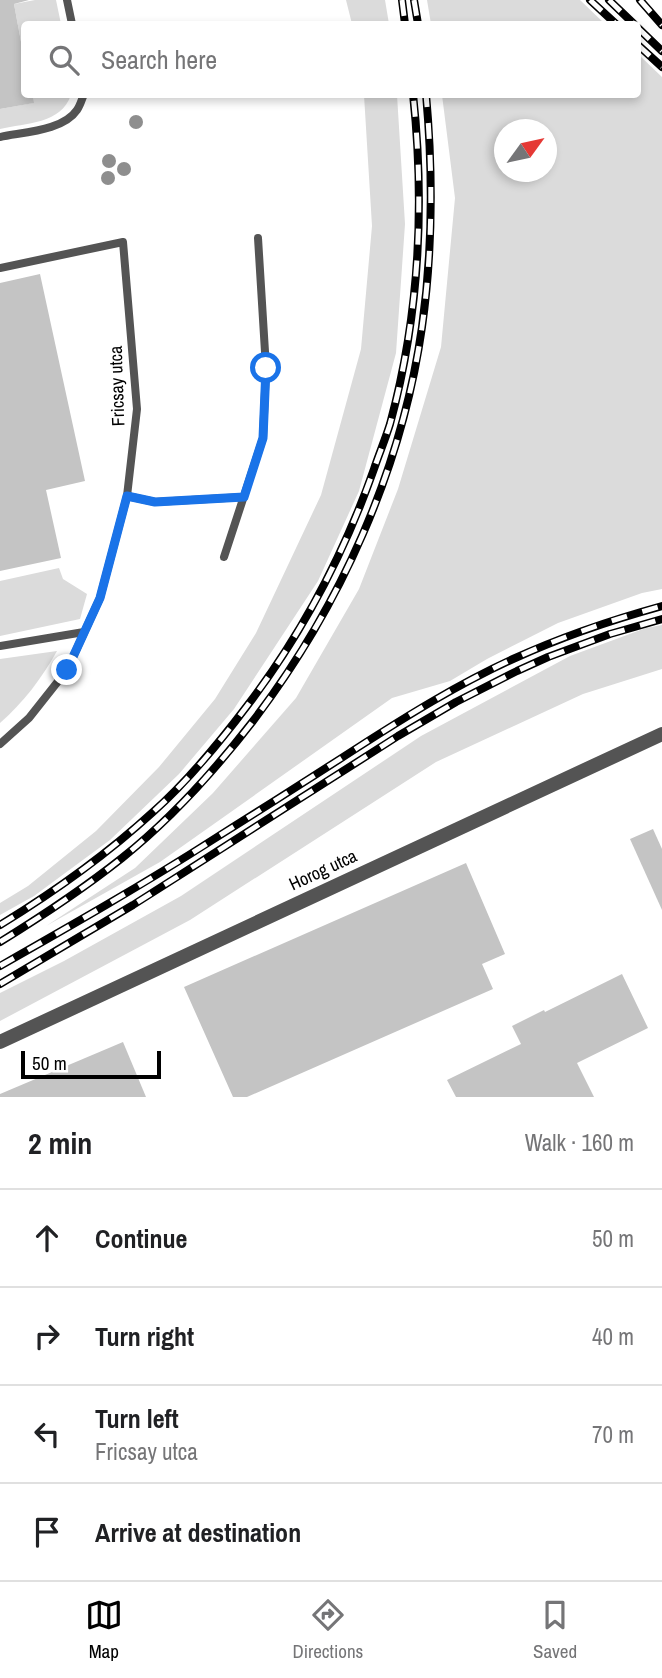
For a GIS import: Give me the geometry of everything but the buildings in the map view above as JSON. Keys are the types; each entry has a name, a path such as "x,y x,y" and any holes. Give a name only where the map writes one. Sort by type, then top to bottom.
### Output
{"street":[{"name":"Horog utca","path":"0,1042 662,734"}],"lane":[{"path":"67,0 71,21"},
{"path":"0,137 57,126 78,110 82,98"},
{"path":"224,558 263,438 266,368 258,238"},
{"name":"Fricsay utca","path":"0,268 123,242 137,410 127,496 100,598 67,670 29,718 0,744"},
{"path":"127,496 155,502 244,497"},
{"path":"0,646 84,632"}],"shaded area":[{"path":"56,0 60,21 21,21 21,42 14,4"},
{"path":"346,0 385,0 388,21 351,21"},
{"path":"427,0 580,0 602,21 430,21"},
{"path":"641,57 662,77 662,589 642,593 558,623 450,681 392,698 160,862 46,926 135,868 213,793 296,698 359,589 398,489 441,347 455,198 442,98 641,98"},
{"path":"32,98 70,98 66,105 51,117 0,129 0,109 33,103"},
{"path":"364,98 397,98 405,224 396,353 359,491 318,581 234,709 179,774 110,840 34,896 0,915 0,903 28,886 96,831 159,767 215,699 256,633 321,495 361,349 372,226"},
{"path":"59,568 63,579 87,594 80,619 0,636 0,581"},
{"path":"662,625 662,669 583,694 436,762 190,920 0,1021 0,993 181,896 421,736 570,656 646,628"},
{"path":"57,651 32,690 0,723 0,659"}],"railway":[{"path":"402,0 405,21"},
{"path":"414,0 418,21"},
{"path":"590,0 613,21"},
{"path":"609,0 631,21"},
{"path":"640,0 662,25"},
{"path":"641,31 662,51"},
{"path":"641,48 662,67"},
{"path":"0,925 98,858 153,812 191,775 286,651 335,562 362,501 388,430 408,343 419,219 413,98"},
{"path":"0,942 107,869 158,827 192,793 253,721 284,677 339,584 383,484 413,380 422,327 431,210 426,98"},
{"path":"0,966 161,872 453,690 549,643 662,606"},
{"path":"0,984 133,905 456,702 548,657 610,634 662,619"}],"route":[{"path":"67,670 100,598 127,496 155,502 244,497 263,438 266,368"}]}
